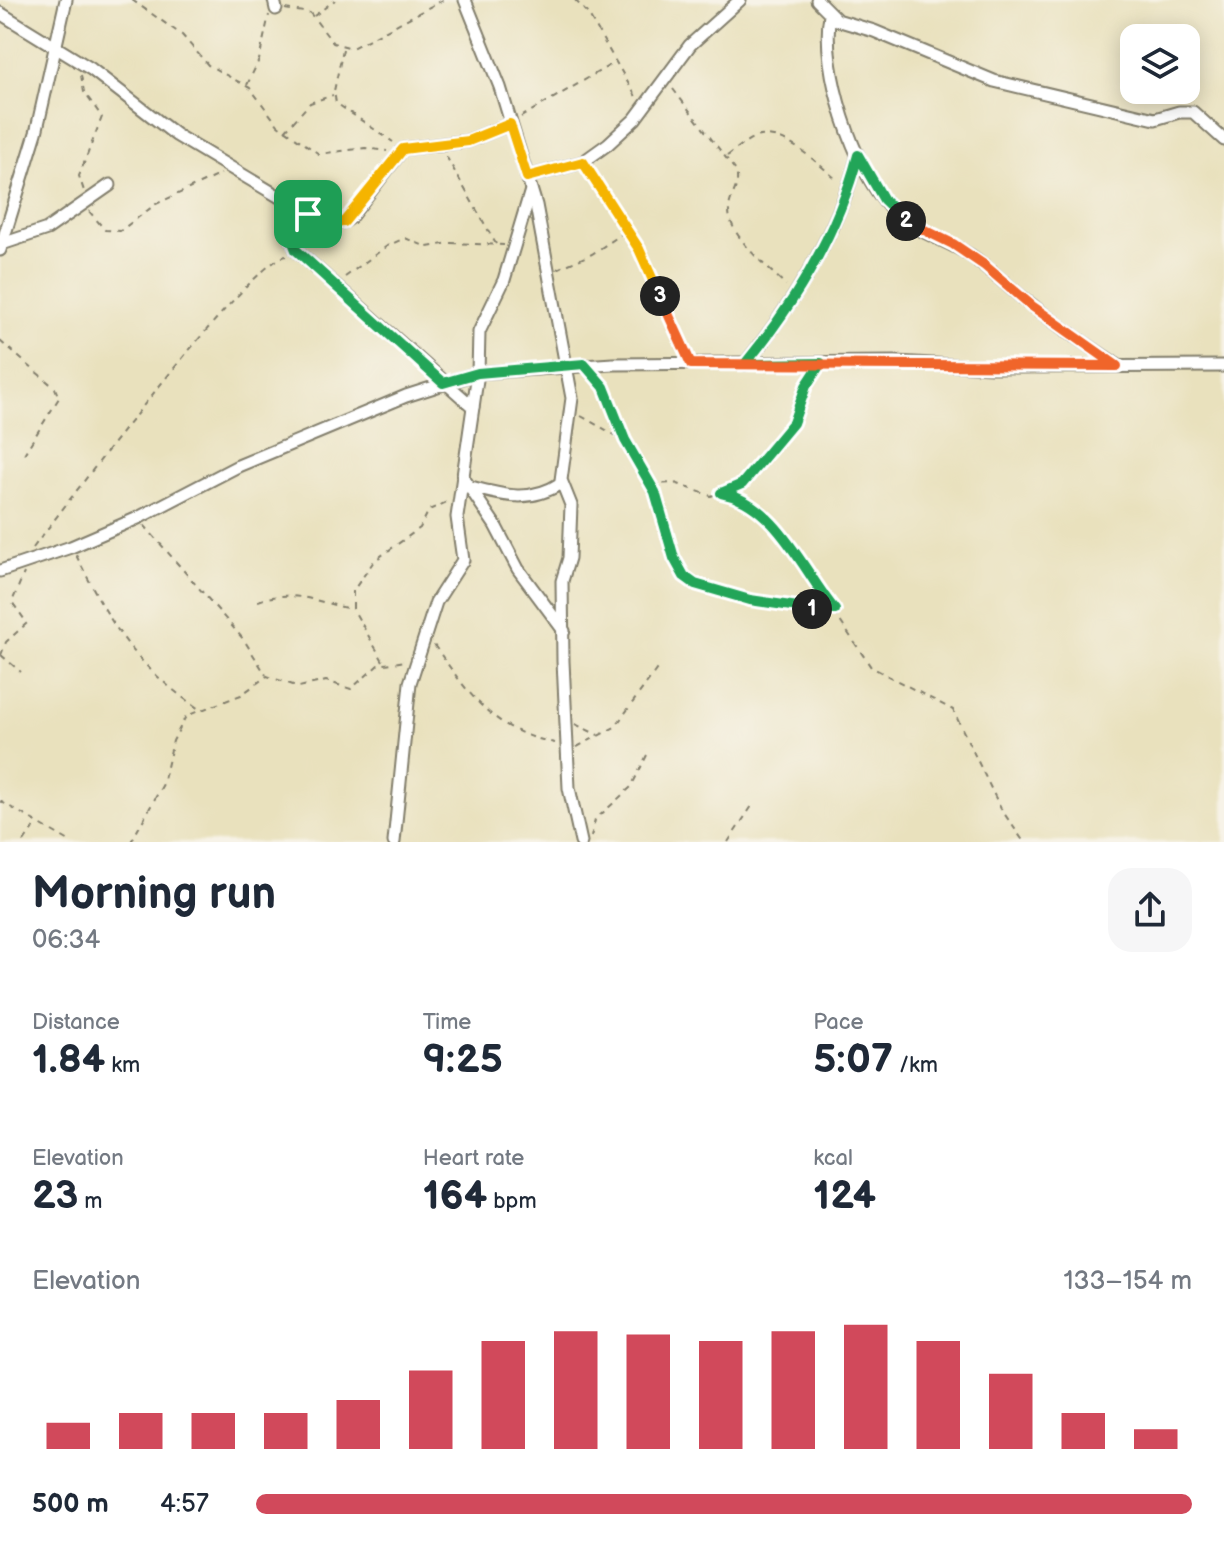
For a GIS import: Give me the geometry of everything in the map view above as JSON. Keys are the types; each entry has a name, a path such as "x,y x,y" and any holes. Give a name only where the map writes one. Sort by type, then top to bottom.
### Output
{"street":[{"path":"1,247 36,133 66,0"},
{"path":"465,0 495,75 529,183 549,272 572,412 561,483 571,505 567,526 569,558 562,581 570,801 581,842"},
{"path":"529,183 583,162 627,128 707,27 740,0"},
{"path":"817,0 830,15 1023,90 1155,119 1179,112 1193,112 1224,140"},
{"path":"0,13 81,62 176,135 308,214 331,223 344,222 400,151 468,141 510,124"},
{"path":"830,15 828,54 858,155 884,200 900,217 976,259 1032,306 1117,366"},
{"path":"745,364 795,293 839,218 858,155"},
{"path":"394,842 410,683 436,602 463,560 457,517 467,483 479,332 504,280 529,183"},
{"path":"1,247 47,229 110,185"},
{"path":"308,214 288,237 307,260 473,407"},
{"path":"0,571 71,547 138,518 238,466 443,383 478,373 565,364 1224,366"},
{"path":"467,483 522,497 537,496 561,483"},
{"path":"467,483 518,569 564,631"}],"path":[{"path":"132,0 182,35 208,65 247,86 285,131 323,155 365,148 400,151"},
{"path":"314,16 335,0"},
{"path":"247,86 259,60 267,20 275,5 314,16 325,34 344,48 352,48 443,0"},
{"path":"575,0 588,14 613,63 644,107"},
{"path":"344,48 334,94 343,111 400,151"},
{"path":"81,62 84,92 102,117 78,180 87,202 105,230 120,231 156,204 233,169"},
{"path":"510,124 613,63"},
{"path":"665,79 726,157 738,179 729,214 732,223 748,249 795,293"},
{"path":"285,131 310,103 334,94"},
{"path":"726,157 754,138 769,137 798,148 848,190"},
{"path":"439,144 496,245"},
{"path":"583,162 628,230 691,364"},
{"path":"549,272 592,254 628,230"},
{"path":"333,284 387,246 405,238 427,247 450,243 513,245"},
{"path":"21,672 0,655 6,642 27,623 12,602 24,580 22,565 78,487 219,316 278,258 307,260"},
{"path":"0,341 55,388 59,398 24,454"},
{"path":"651,484 675,483 702,495 721,493 742,484 793,423 806,386 821,363"},
{"path":"584,364 604,387 625,440 651,484 665,520 674,558 689,580 764,604 835,610"},
{"path":"572,412 625,440"},
{"path":"721,493 739,498 773,526 835,610 871,667 953,710 1001,809 1024,842"},
{"path":"384,662 374,650 353,609 353,591 374,561 420,528 426,513 445,505 450,495"},
{"path":"138,518 244,640 267,676 299,687 326,681 351,689 384,662 403,663 422,646"},
{"path":"71,547 130,651 163,684 199,709"},
{"path":"258,601 270,596 302,595 353,609"},
{"path":"426,634 472,697 501,724 536,740 568,749 599,736 620,721 659,666"},
{"path":"131,842 163,784 180,724 199,709 233,699 267,676"},
{"path":"567,720 599,736"},
{"path":"591,842 595,820 631,787 648,753"},
{"path":"0,801 71,842"},
{"path":"728,842 754,803"},
{"path":"24,842 37,822"}],"route":[{"path":"308,214 289,232 288,237 296,250 443,383 478,373 584,364 604,387 608,404 625,440 655,492 674,558 684,576 695,584 779,607 835,610 815,585 798,555 773,526 739,498 721,493 742,484 793,423 806,386 821,363 745,364 812,267 839,218 858,155 884,200 900,217 953,244 984,265 1032,306 1117,366 991,367 895,362 821,363 776,365 691,364 639,249 583,162 527,177 510,124 468,141 403,149 344,222 331,223 308,214"}]}
